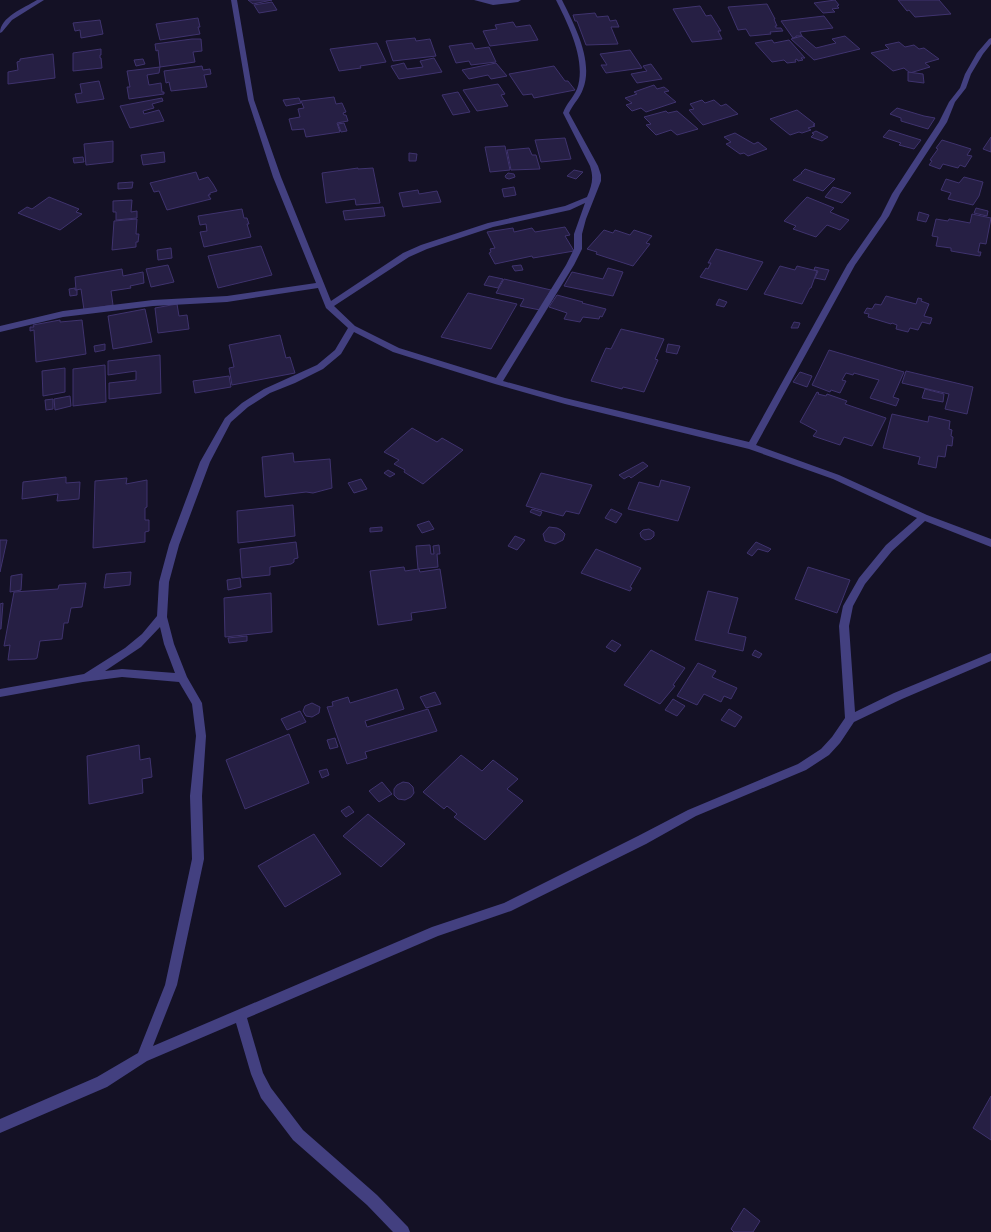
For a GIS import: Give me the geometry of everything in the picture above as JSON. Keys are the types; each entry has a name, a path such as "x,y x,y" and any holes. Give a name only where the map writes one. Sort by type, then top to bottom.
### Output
{"street":[{"path":"0,31 10,19 41,0"},
{"path":"234,0 251,100 277,178 319,286 329,306 352,328 396,350 498,382 565,401 751,446 836,477 924,517 991,543"},
{"path":"477,0 493,3 518,0"},
{"path":"498,382 578,249 578,234 597,181 594,166 566,113 580,88 582,56 572,25 559,0"},
{"path":"751,446 851,265 885,216 896,194 943,122 952,102 963,88 968,74 980,53 991,40"},
{"path":"329,306 406,255 424,247 491,225 567,208 590,198"},
{"path":"0,328 71,313 153,303 227,299 319,286"},
{"path":"143,1057 171,984 198,859 196,796 201,736 197,703 182,678 169,644 162,617 164,582 174,545 205,462 228,420 250,401 267,391 292,381 320,367 338,352 347,340 352,328"},
{"path":"850,719 844,626 848,606 862,581 889,548 924,517"},
{"path":"83,678 126,654 150,634 162,617"},
{"path":"0,1126 102,1082 143,1057 240,1015 436,931 507,907 642,840 692,813 802,767 825,752 836,740 850,719 898,696 991,657"},
{"path":"0,693 83,678 122,674 182,678"},
{"path":"240,1015 257,1074 266,1093 298,1135 367,1196 403,1232"}],"building":[{"path":"248,0 272,0 253,4"},
{"path":"835,0 839,5 837,6 839,8 832,9 835,12 823,13 814,3"},
{"path":"898,0 939,0 951,14 915,17 909,10 907,11"},
{"path":"272,2 277,10 259,13 254,5"},
{"path":"767,4 775,19 777,26 775,26 776,28 781,28 783,31 750,36 746,29 738,30 728,7"},
{"path":"700,6 706,16 711,15 721,31 718,31 722,39 692,42 673,9"},
{"path":"595,13 597,17 608,16 610,21 616,20 619,27 611,27 618,44 586,45 577,21 575,21 573,15"},
{"path":"824,16 833,28 800,32 802,36 796,36 793,38 781,21"},
{"path":"198,18 200,34 160,40 156,24"},
{"path":"100,20 103,34 81,38 80,30 75,31 73,23"},
{"path":"513,22 516,27 530,25 538,40 490,46 483,31 497,29 495,25"},
{"path":"802,36 816,48 836,43 832,39 845,36 860,49 814,60 791,39"},
{"path":"415,38 416,41 430,39 436,56 393,61 386,41"},
{"path":"201,39 202,51 193,52 195,62 160,67 158,50 156,51 155,44"},
{"path":"772,40 774,43 789,40 805,58 801,58 803,60 798,61 797,59 795,60 796,62 787,63 784,60 772,62 755,43"},
{"path":"899,42 905,47 914,45 919,49 924,48 939,59 925,63 930,67 910,73 904,68 893,71 871,53 889,49 885,45"},
{"path":"377,43 386,62 339,71 330,49"},
{"path":"472,43 475,49 489,47 496,62 471,65 469,61 456,63 449,46"},
{"path":"101,49 100,58 102,68 73,71 73,53"},
{"path":"630,50 642,68 606,73 601,65 607,65 600,54"},
{"path":"53,54 55,78 8,84 8,72 18,70 17,62 20,61 20,59"},
{"path":"434,58 442,72 399,79 391,66 404,63 407,69 423,67 420,61"},
{"path":"143,59 145,64 136,66 134,60"},
{"path":"496,63 507,76 491,79 488,75 469,79 462,70"},
{"path":"651,64 662,79 637,83 631,74 647,71 643,66"},
{"path":"202,66 203,70 210,69 211,74 204,75 207,87 171,91 169,82 166,83 164,71"},
{"path":"554,66 565,81 568,81 575,90 534,98 532,94 523,95 509,74"},
{"path":"160,67 159,73 147,75 149,85 161,83 162,92 164,92 164,94 129,99 127,87 130,87 127,71"},
{"path":"908,72 923,74 924,83 908,81"},
{"path":"99,81 104,99 77,103 75,94 82,93 80,84"},
{"path":"498,84 505,94 501,95 508,106 477,111 463,90"},
{"path":"654,85 657,89 664,87 669,91 664,92 676,102 646,112 641,108 632,111 626,105 632,103 625,98 637,94 634,92"},
{"path":"458,92 470,112 453,115 442,95"},
{"path":"334,97 336,104 342,103 346,112 343,113 346,115 348,121 337,123 340,132 306,137 304,129 292,130 289,119 300,117 298,109 304,108 301,101"},
{"path":"162,98 163,101 152,104 154,108 143,111 144,114 159,110 164,121 130,128 120,106"},
{"path":"299,98 301,103 286,106 283,100"},
{"path":"702,100 705,103 714,100 721,106 726,104 738,114 703,125 689,110 694,109 690,104"},
{"path":"897,108 935,118 928,129 901,121 901,118 890,114"},
{"path":"797,110 815,124 813,125 815,126 808,128 811,130 790,135 770,119"},
{"path":"666,111 668,113 677,111 698,129 677,135 671,130 656,135 646,125 651,124 644,117"},
{"path":"344,123 347,131 341,132 338,124"},
{"path":"889,130 921,140 914,149 899,145 901,143 883,137"},
{"path":"816,131 828,137 822,141 811,137 814,134 812,133"},
{"path":"735,133 754,144 758,142 767,149 748,156 744,153 740,154 726,144 731,142 724,137"},
{"path":"991,137 991,152 983,149"},
{"path":"565,138 571,159 541,162 535,140"},
{"path":"942,140 971,149 967,155 972,156 965,167 960,165 958,168 943,164 940,169 929,165 932,161 930,160 938,149 936,148"},
{"path":"113,141 113,162 86,165 84,144"},
{"path":"505,146 510,170 490,172 485,147"},
{"path":"529,148 532,155 536,155 540,169 511,170 507,150"},
{"path":"164,152 165,162 143,165 141,155"},
{"path":"409,153 417,154 416,161 409,161"},
{"path":"83,157 84,162 74,163 73,158"},
{"path":"358,168 373,168 380,203 356,205 355,199 326,203 322,173"},
{"path":"805,169 835,179 823,191 793,180"},
{"path":"574,170 583,172 576,179 567,176"},
{"path":"196,172 199,180 208,177 217,191 208,195 211,199 167,210 159,191 154,192 150,183"},
{"path":"508,173 514,174 515,177 509,179 506,178 505,176"},
{"path":"964,177 983,182 979,196 973,205 948,199 951,193 941,190 946,179 959,183"},
{"path":"133,182 132,188 118,189 118,183"},
{"path":"514,187 516,195 504,197 502,189"},
{"path":"833,187 851,193 842,203 825,197"},
{"path":"418,190 419,194 437,191 441,202 403,207 399,193"},
{"path":"49,197 79,209 76,212 82,214 60,230 18,213 27,207 32,209"},
{"path":"807,197 834,208 830,212 849,220 840,230 827,225 816,237 793,229 796,226 784,221"},
{"path":"132,200 131,212 137,211 137,218 116,220 116,212 113,212 113,201"},
{"path":"383,207 385,216 345,220 343,211"},
{"path":"976,208 988,211 987,216 974,213"},
{"path":"242,209 244,218 247,218 249,224 247,224 251,237 204,247 200,232 207,231 206,224 200,225 198,216"},
{"path":"919,212 929,215 926,222 917,220"},
{"path":"972,214 991,218 986,244 980,243 978,252 981,252 980,256 951,251 951,248 936,246 938,237 932,236 936,219 948,221 949,219 970,223"},
{"path":"137,219 136,234 139,234 136,247 112,250 114,221"},
{"path":"565,227 570,235 565,236 574,251 533,258 532,256 495,264 489,253 491,252 490,249 495,248 487,232 513,228 514,232 532,228 535,232"},
{"path":"604,230 613,233 615,230 630,235 634,230 652,236 646,243 650,244 633,266 596,254 597,252 587,249"},
{"path":"261,246 272,275 218,288 208,256"},
{"path":"171,248 172,258 158,260 157,250"},
{"path":"716,249 763,262 747,290 700,277 706,268 708,269 711,263 708,263"},
{"path":"168,265 174,282 151,287 146,269"},
{"path":"521,265 523,270 515,271 512,266"},
{"path":"780,266 795,270 797,266 817,271 811,288 802,304 764,294"},
{"path":"815,267 829,270 825,280 815,278 818,271 814,270"},
{"path":"608,268 623,272 613,296 564,286 572,272 603,279"},
{"path":"122,269 123,276 143,272 144,283 130,286 131,288 111,291 113,305 84,310 81,289 76,290 75,277"},
{"path":"489,276 503,279 498,288 484,285"},
{"path":"504,279 551,290 540,310 520,306 524,299 496,293"},
{"path":"75,288 75,290 77,290 77,295 70,296 69,289"},
{"path":"468,293 517,304 491,349 441,337"},
{"path":"557,295 606,309 602,317 600,316 599,319 583,317 580,322 564,319 567,313 549,307"},
{"path":"886,296 916,304 918,298 922,299 921,301 929,304 924,316 932,318 930,324 922,322 918,330 910,328 908,332 896,329 897,325 892,323 891,324 868,317 869,314 864,313 867,308 872,309 875,304 881,305"},
{"path":"719,299 727,302 724,307 716,305"},
{"path":"177,304 179,316 187,315 189,329 158,333 155,308"},
{"path":"145,309 152,342 113,349 108,316"},
{"path":"60,320 60,322 82,320 86,354 36,362 34,330 30,331 30,327 34,327 33,325"},
{"path":"794,322 800,323 798,328 791,328"},
{"path":"621,329 664,339 655,359 658,360 644,392 623,387 622,389 591,381 606,348 611,349"},
{"path":"280,335 286,358 290,357 295,373 232,385 229,368 234,367 229,345"},
{"path":"105,344 105,350 95,352 94,346"},
{"path":"668,344 680,346 677,354 666,352"},
{"path":"829,350 904,372 893,397 899,399 896,406 870,398 879,380 854,373 853,375 846,373 842,380 846,381 840,393 831,390 830,392 812,385"},
{"path":"160,355 161,393 109,399 109,383 136,380 136,371 108,375 108,361"},
{"path":"105,365 106,402 73,406 73,369"},
{"path":"65,368 65,392 43,396 42,371"},
{"path":"906,371 973,387 967,414 945,409 949,394 902,383"},
{"path":"800,372 812,376 807,387 793,382"},
{"path":"229,376 231,387 195,393 193,381"},
{"path":"925,389 944,394 943,402 922,398"},
{"path":"817,392 819,393 818,394 826,396 827,394 847,401 845,404 886,418 872,446 844,437 840,445 813,436 817,431 800,422"},
{"path":"70,396 71,406 55,410 54,399"},
{"path":"53,399 53,409 46,410 45,400"},
{"path":"892,414 928,422 929,416 950,421 949,429 952,430 951,436 953,437 952,446 947,445 945,457 938,456 936,468 918,464 920,457 883,448"},
{"path":"412,428 437,442 442,438 463,450 423,484 404,472 405,470 394,464 399,460 384,452"},
{"path":"293,453 294,462 330,459 332,488 313,493 306,492 265,497 262,457"},
{"path":"643,462 648,466 631,478 629,476 624,479 619,475"},
{"path":"388,470 395,474 390,477 384,473"},
{"path":"541,473 592,485 579,514 566,511 563,516 526,506"},
{"path":"66,477 66,483 80,482 79,499 57,501 58,494 22,499 23,482"},
{"path":"127,478 126,484 147,480 147,507 145,508 145,520 149,520 149,531 145,532 145,542 93,548 95,481"},
{"path":"361,479 367,489 354,493 348,483"},
{"path":"661,480 690,487 678,521 628,509 639,482 659,487"},
{"path":"293,505 295,536 238,543 237,511"},
{"path":"532,509 542,512 540,516 530,512"},
{"path":"611,509 622,514 616,523 605,518"},
{"path":"429,521 434,529 422,533 417,525"},
{"path":"382,527 382,531 370,532 370,528"},
{"path":"549,527 561,530 565,534 563,540 555,544 545,541 543,534"},
{"path":"649,529 654,532 654,536 651,539 645,540 641,537 640,533 643,530"},
{"path":"515,536 525,540 517,550 508,546"},
{"path":"0,540 7,540 0,572"},
{"path":"296,542 298,558 294,559 294,562 291,564 270,567 270,575 242,578 240,549"},
{"path":"756,542 771,549 768,552 758,549 752,556 747,553"},
{"path":"430,545 431,554 434,554 433,546 439,545 440,554 437,554 438,567 418,569 416,546"},
{"path":"596,549 641,568 630,587 632,588 630,591 581,573"},
{"path":"404,567 405,571 419,569 420,572 440,569 446,608 411,613 412,620 378,625 370,571"},
{"path":"808,567 850,580 837,613 795,599"},
{"path":"131,572 130,585 104,588 106,574"},
{"path":"22,574 21,590 10,592 11,576"},
{"path":"240,578 241,587 228,590 227,580"},
{"path":"86,583 82,607 71,608 68,623 64,623 62,639 40,641 37,658 35,659 8,660 10,645 4,646 14,592 58,589 59,585"},
{"path":"708,591 738,598 728,633 746,637 743,651 695,640"},
{"path":"271,593 272,632 225,637 224,598"},
{"path":"3,603 1,629 0,629 0,604"},
{"path":"247,636 247,641 229,643 228,638"},
{"path":"612,640 621,645 615,652 606,647"},
{"path":"651,650 685,668 673,685 675,686 660,704 624,685"},
{"path":"755,650 762,654 759,658 752,655"},
{"path":"698,663 716,671 712,677 737,688 731,699 724,696 721,702 704,694 697,705 677,696"},
{"path":"397,689 404,709 365,721 367,727 428,709 437,731 365,752 367,758 347,764 327,707 333,706 332,702 348,697 350,703"},
{"path":"435,692 441,704 426,708 420,697"},
{"path":"673,699 685,706 677,716 665,710"},
{"path":"312,703 320,707 319,713 312,717 306,716 303,711 305,706"},
{"path":"729,709 742,717 735,727 721,720"},
{"path":"300,711 306,722 287,730 281,719"},
{"path":"289,734 309,783 245,809 226,760"},
{"path":"335,738 338,747 330,749 327,740"},
{"path":"139,745 140,760 150,758 152,777 142,779 143,793 89,804 87,756"},
{"path":"461,755 482,771 493,760 518,779 507,789 523,801 485,840 454,817 457,814 447,806 444,809 423,792"},
{"path":"327,769 329,775 322,778 319,771"},
{"path":"382,782 392,794 379,802 369,791"},
{"path":"403,782 409,783 413,787 414,793 411,797 405,800 398,799 394,795 394,789 397,785"},
{"path":"349,806 354,812 346,817 341,811"},
{"path":"368,814 405,844 381,867 343,836"},
{"path":"314,834 341,874 285,907 258,866"},
{"path":"991,1096 991,1140 973,1128"},
{"path":"744,1208 760,1221 753,1232 734,1232 731,1229"}]}
